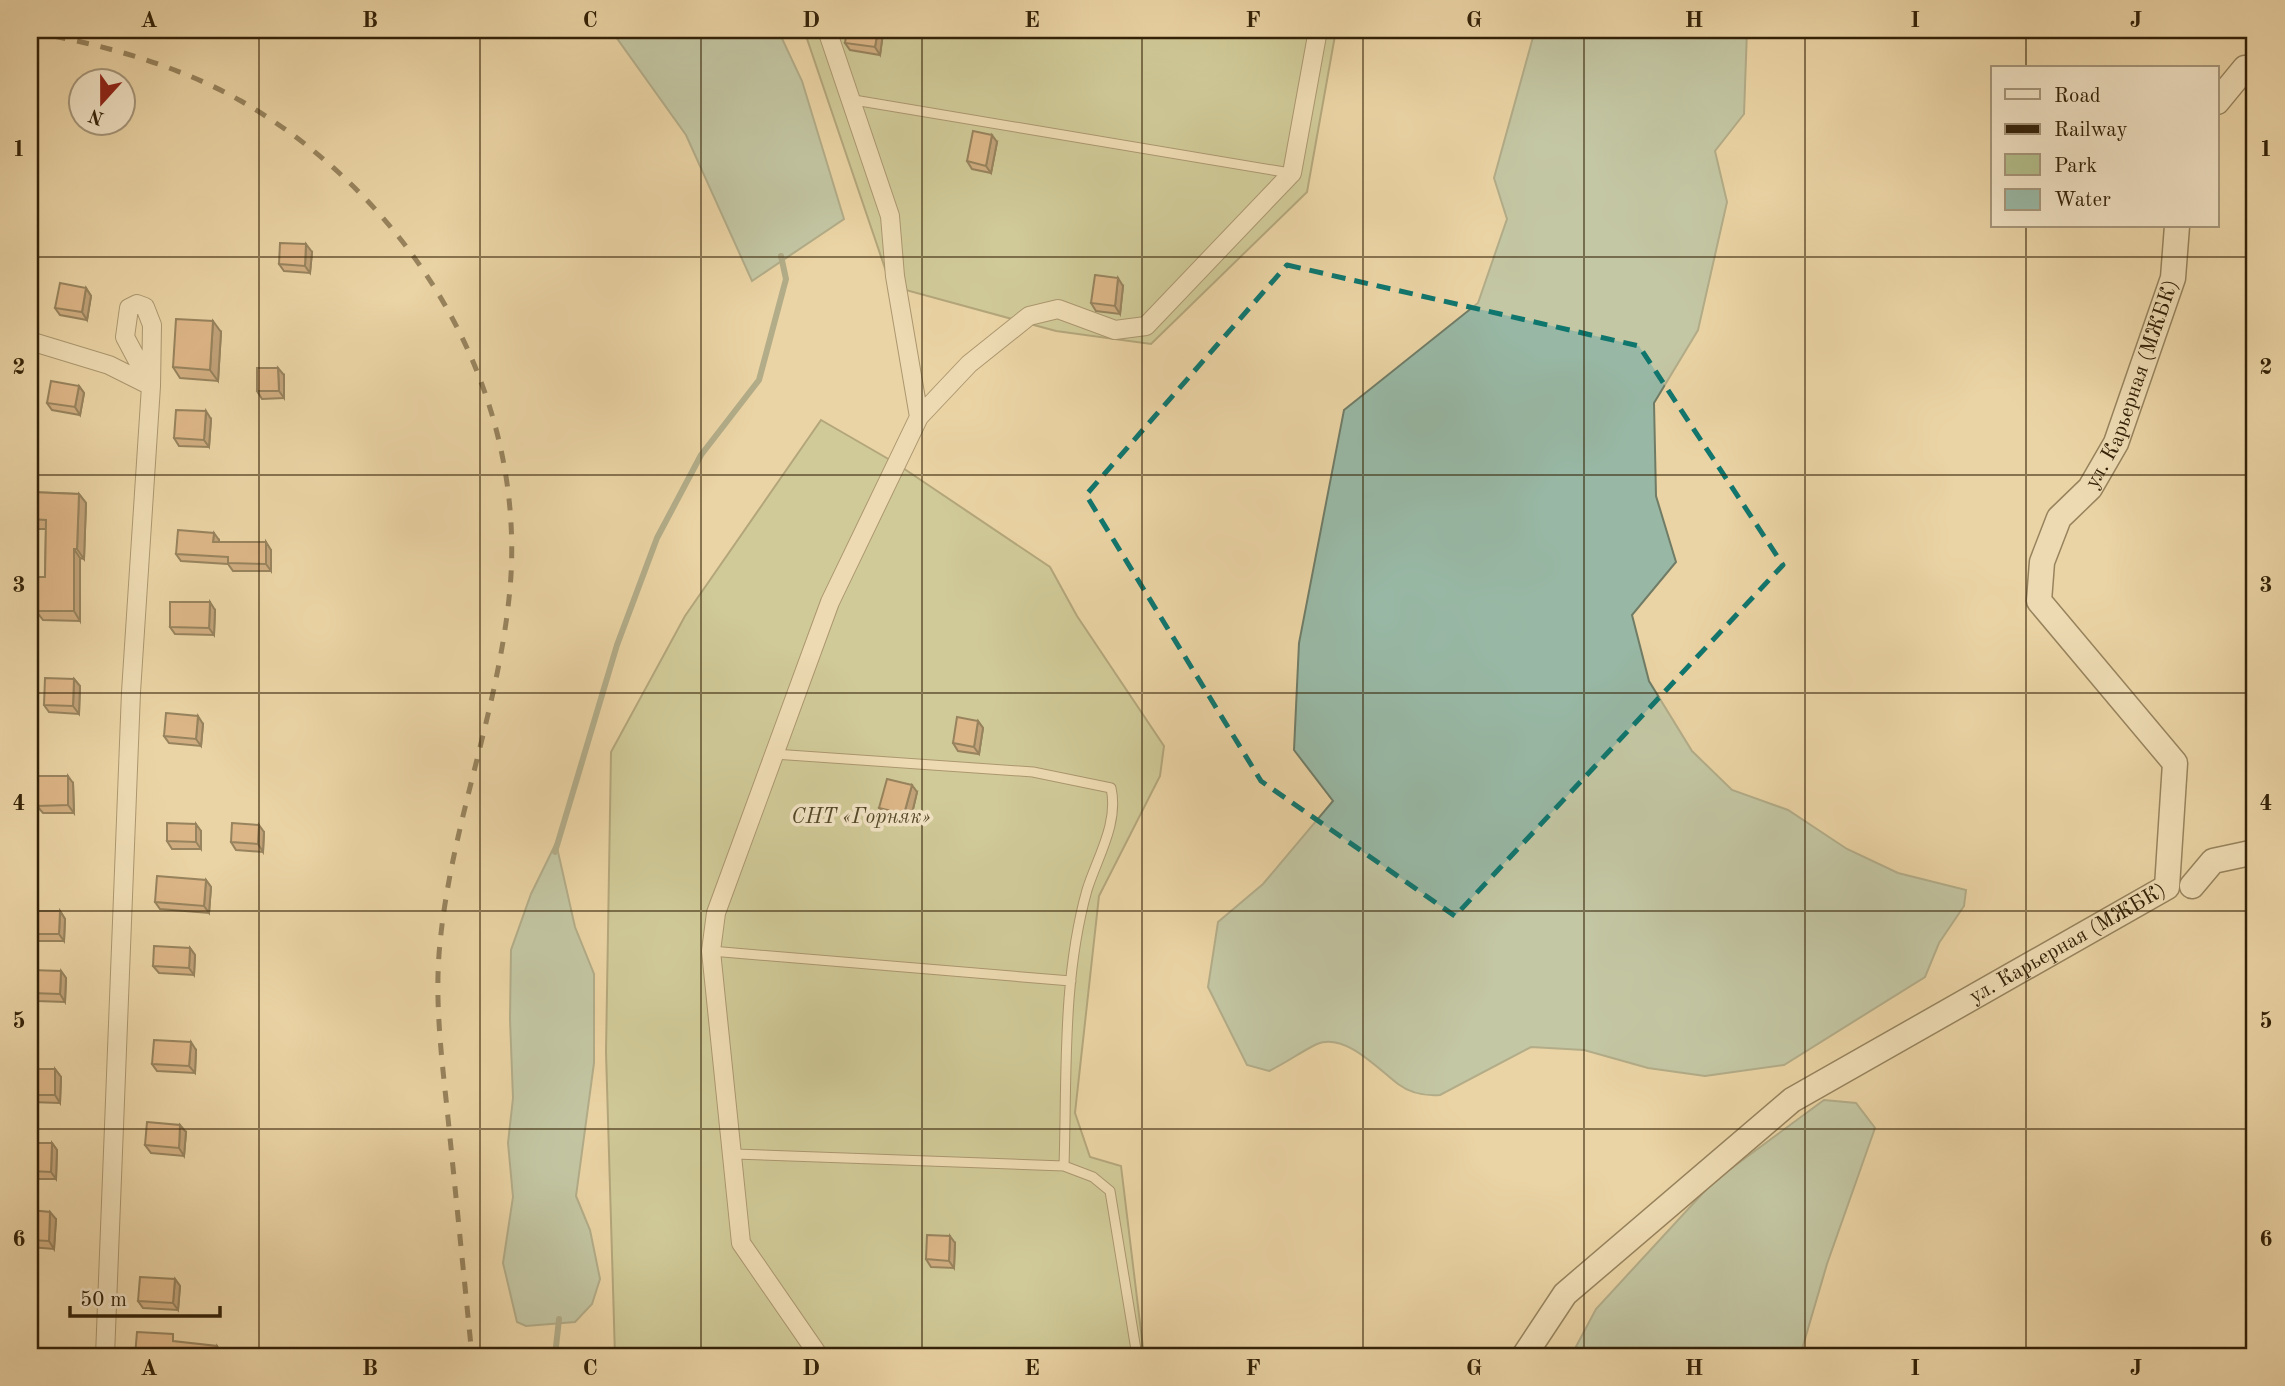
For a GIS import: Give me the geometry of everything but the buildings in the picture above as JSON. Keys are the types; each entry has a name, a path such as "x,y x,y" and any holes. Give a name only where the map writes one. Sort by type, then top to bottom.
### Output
{"street":[{"path":"827,30 848,99 890,216 895,276 919,417"},
{"path":"819,1356 741,1243 734,1154 711,951 716,913 830,602 919,417 968,364 1029,316 1058,309 1115,330 1146,327 1292,173 1318,30"},
{"path":"2218,101 2245,68 2255,69"},
{"name":"ул. Карьерная (МЖБК)","path":"1524,1356 1565,1294 1792,1100 2167,887 2175,763 2039,601 2042,562 2059,518 2090,488 2116,443 2173,278 2178,228"},
{"path":"30,341 109,365 151,386 131,692 105,1356"},
{"name":"ул. Карьерная (МЖБК)","path":"2192,886 2213,861 2255,852"}],"lane":[{"path":"848,99 1292,173"},
{"path":"774,754 1033,772 1111,788 1114,803 1087,892 1071,981 1064,1166"},
{"path":"711,951 1071,981"},
{"path":"734,1154 1064,1166 1093,1177 1110,1191 1136,1356"}],"highlighted area":[{"path":"1287,265 1639,346 1783,565 1455,916 1261,781 1086,495"}],"green space":[{"path":"804,30 1336,30 1307,192 1151,344 1056,331 891,286"},
{"name":"СНТ «Горняк»","path":"821,420 897,464 1050,567 1077,616 1164,746 1160,776 1099,896 1075,1113 1090,1157 1121,1166 1144,1356 615,1356 606,1052 611,752 685,616"}],"water":[{"path":"611,30 778,30 802,81 844,219 752,281 686,135"},
{"path":"1535,30 1747,30 1744,114 1715,151 1727,202 1698,330 1654,403 1656,496 1676,562 1632,615 1649,681 1692,751 1732,790 1788,810 1847,849 1898,873 1966,890 1964,906 1939,943 1925,977 1784,1065 1705,1076 1648,1068 1584,1050 1531,1047 1440,1095 1429,1095 1403,1087 1361,1054 1339,1043 1328,1042 1317,1044 1269,1071 1247,1065 1208,987 1218,922 1263,884 1333,801 1294,750 1299,643 1344,410 1478,303 1507,219 1494,178"},
{"path":"556,843 575,927 594,974 594,1063 576,1196 590,1230 600,1279 592,1304 575,1322 526,1326 517,1322 503,1263 513,1197 508,1143 513,1098 511,950 531,894"},
{"path":"1824,1100 1856,1103 1875,1128 1827,1264 1800,1356 1571,1356 1596,1309 1714,1181"}],"waterway":[{"path":"555,852 617,645 657,538 701,455 759,380 786,279 781,256"},
{"path":"555,1356 559,1319"}],"railway":[{"path":"30,32 111,49 192,77 241,101 301,141 355,188 403,242 443,301 474,365 497,433 509,503 511,575 506,622 488,714 455,851 446,897 438,965 441,1052 472,1356"}]}
